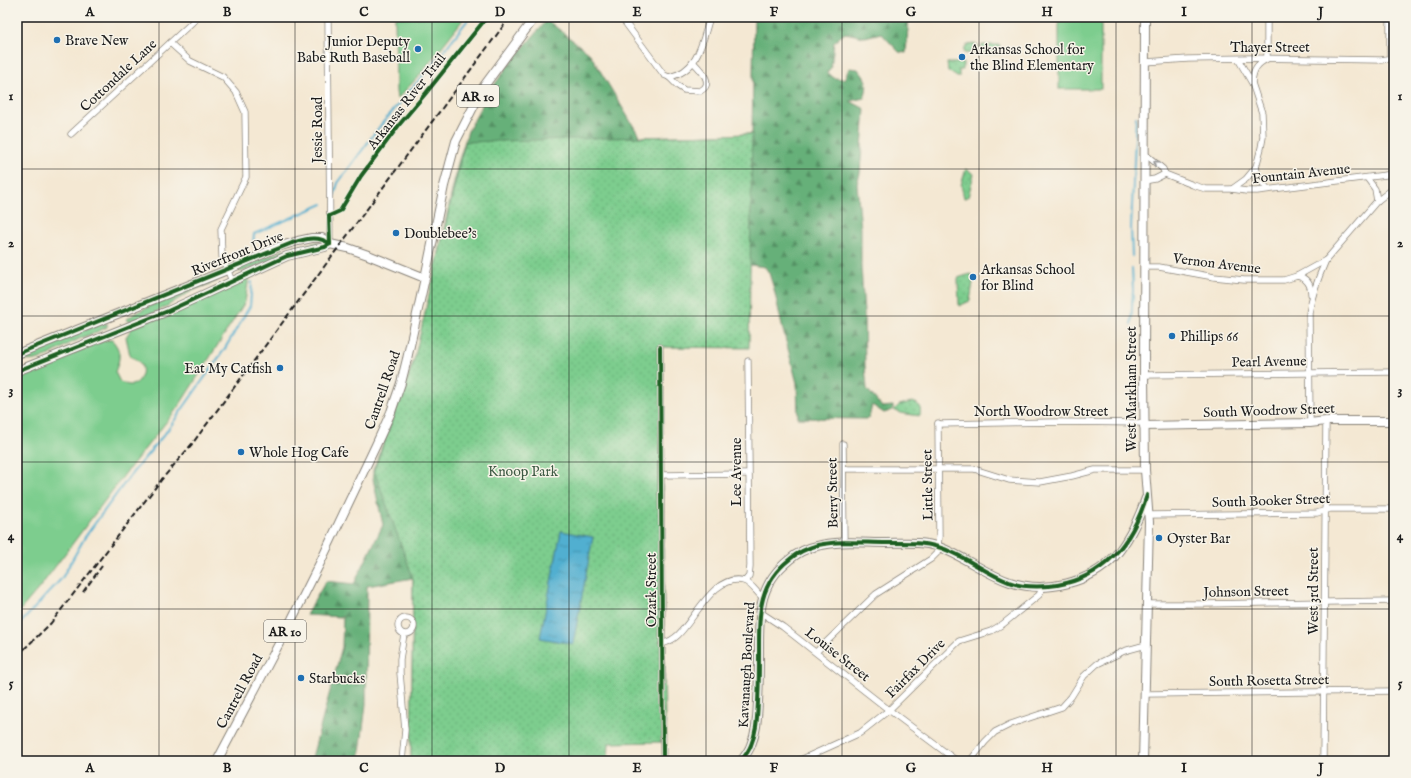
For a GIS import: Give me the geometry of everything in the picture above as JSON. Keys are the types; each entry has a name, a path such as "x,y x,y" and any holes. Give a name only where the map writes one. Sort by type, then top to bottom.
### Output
{"main road":[{"name":"Cantrell Road","path":"217,761 320,563 391,412 403,376 444,186 456,141 484,86 534,17"},
{"name":"West Markham Street","path":"1143,761 1148,515 1144,424 1145,17"},
{"name":"Riverfront Drive","path":"17,354 227,270 281,246 298,241 322,238 330,244 368,255 425,278"},
{"name":"Riverfront Drive","path":"17,371 161,314 287,256 325,247 330,244"},
{"name":"South Woodrow Street","path":"1144,424 1394,421"},
{"name":"Kavanaugh Boulevard","path":"741,761 748,751 755,735 757,721 760,612 762,598 775,574 795,555 816,546 844,542 911,543 937,546 954,553 1008,582 1025,586 1043,587 1061,585 1092,573 1115,556 1130,534 1147,495"},
{"path":"748,751 748,761"}],"street":[{"name":"Cottondale Lane","path":"70,134 198,17"},
{"name":"Jessie Road","path":"328,17 330,244"},
{"path":"621,17 658,69 684,90 694,92 702,90 707,83 702,71 693,62"},
{"path":"669,77 681,73 693,62 710,17"},
{"path":"1252,83 1252,74 1255,69 1267,59 1267,17"},
{"path":"1390,17 1392,58"},
{"path":"170,43 190,61 223,77 236,92 245,112 246,177 222,230 222,257 232,281"},
{"name":"Thayer Street","path":"1145,62 1202,59 1381,60 1392,58"},
{"path":"1232,188 1246,178 1256,167 1261,148 1263,123 1252,83 1238,59"},
{"name":"Fountain Avenue","path":"1145,154 1163,169 1165,174 1193,186 1206,189 1232,188 1246,191 1394,174"},
{"path":"1256,167 1259,179 1268,189"},
{"path":"1144,181 1155,179 1165,174"},
{"path":"1367,178 1375,189 1377,201"},
{"name":"Vernon Avenue","path":"1144,267 1159,267 1214,277 1244,280 1284,280 1297,276 1326,260 1377,201 1394,188"},
{"path":"1311,300 1326,260"},
{"path":"1297,276 1304,279 1309,284 1311,290 1308,329 1310,423"},
{"name":"Ozark Street","path":"660,347 663,761"},
{"name":"Lee Avenue","path":"745,581 749,576 750,566 748,360"},
{"name":"Pearl Avenue","path":"1144,375 1394,372"},
{"name":"West 3rd Street","path":"1323,761 1326,421"},
{"name":"North Woodrow Street","path":"938,423 1056,422 1144,424"},
{"name":"Little Street","path":"937,546 939,538 938,423"},
{"name":"Berry Street","path":"843,444 844,542"},
{"path":"844,469 974,469 1009,480 1040,482 1096,470 1145,470"},
{"path":"662,475 748,474"},
{"name":"South Booker Street","path":"1148,515 1317,513 1326,510 1394,509"},
{"path":"816,652 876,594 931,559 937,553 937,546"},
{"path":"662,644 678,635 719,586 734,580 745,581 762,598"},
{"name":"Fairfax Drive","path":"798,761 860,733 889,710 959,641 991,631 1003,624 1039,595 1043,587"},
{"name":"Johnson Street","path":"1147,604 1394,601"},
{"name":"Louise Street","path":"760,612 783,627 957,761"},
{"path":"402,761 405,730 400,659 404,634"},
{"path":"970,761 995,732 1011,724 1062,707 1084,676 1097,664 1124,651 1146,645"},
{"name":"South Rosetta Street","path":"1145,694 1394,691"}],"green space":[{"name":"Junior Deputy Babe Ruth Baseball","path":"395,17 465,17 419,76 397,99 396,91"},
{"name":"Knoop Park","path":"754,17 909,17 906,53 899,52 881,33 865,37 845,33 834,42 831,68 827,72 834,78 845,79 849,68 858,69 867,86 864,98 850,101 865,109 860,173 857,184 861,229 865,366 867,389 882,407 893,406 893,410 884,413 872,405 869,418 866,419 798,418 797,383 774,289 769,273 765,267 751,265 663,346 411,761 413,578 367,586 366,704 359,761 311,761 342,647 343,617 306,615 326,581 354,584 383,525 373,479 373,470 419,346 458,163 468,131 490,91 510,63 547,20 590,54 640,137 752,134"},
{"path":"1059,17 1101,17 1101,89 1059,89"},
{"path":"967,45 978,45 978,54 964,53 964,48"},
{"path":"982,45 1000,45 1000,54 981,54"},
{"path":"947,63 963,63 963,70 959,70 959,77 948,71"},
{"name":"Knoop Park","path":"752,134 749,348 661,347 665,742 609,743 608,761 411,761 413,578 374,470 413,364 465,142"},
{"path":"966,169 974,174 968,197 964,198 961,185"},
{"path":"318,242 320,243 311,247 295,251 240,272 239,270 241,267 289,248"},
{"path":"970,274 974,276 970,301 959,306 958,278"},
{"path":"218,277 217,281 194,290 151,315 133,321 126,320 134,314 179,291"},
{"path":"249,277 245,302 179,406 124,475 40,587 17,614 17,375 106,340 112,340 119,352 115,372 120,382 129,385 137,383 141,377 142,366 130,355 126,337 132,328"},
{"path":"107,323 107,327 77,340 49,355 36,360 23,360 29,352 100,324"},
{"path":"912,402 920,407 920,416 900,413 894,410 899,405"}],"water":[{"path":"561,531 593,537 573,644 540,638"}],"waterway":[{"path":"334,196 338,183 380,126 439,57 470,17"},
{"path":"1132,256 1131,228 1136,117"},
{"path":"253,245 254,234 323,204"},
{"path":"1131,324 1133,290 1132,268"},
{"path":"17,627 62,578 85,537 129,477 167,431 224,350 250,306 252,282"}],"railway":[{"path":"17,656 51,623 162,479 192,444 510,17"},
{"path":"83,592 102,566"}],"cycle path":[{"name":"Arkansas River Trail","path":"330,244 329,216 340,211 361,176 399,125 487,17"},
{"path":"17,354 292,243 307,239 321,239 330,244"},
{"path":"17,371 168,311 287,256 325,247 330,244"},
{"path":"660,347 663,761"},
{"path":"741,761 750,747 756,724 759,688 759,622 763,599 772,578 780,568 796,554 826,543 852,542 926,544 956,554 991,574 1014,584 1049,586 1068,583 1100,568 1113,557 1124,544 1133,529 1147,495"}],"place":[{"name":"Brave New","path":"57,40"},
{"name":"Junior Deputy Babe Ruth Baseball","path":"418,49"},
{"name":"Arkansas School for the Blind Elementary","path":"962,57"},
{"name":"Doublebee's","path":"396,233"},
{"name":"Arkansas School for Blind","path":"973,277"},
{"name":"Phillips 66","path":"1172,336"},
{"name":"Eat My Catfish","path":"280,368"},
{"name":"Whole Hog Cafe","path":"241,452"},
{"name":"Oyster Bar","path":"1159,538"},
{"name":"Starbucks","path":"301,678"}]}
